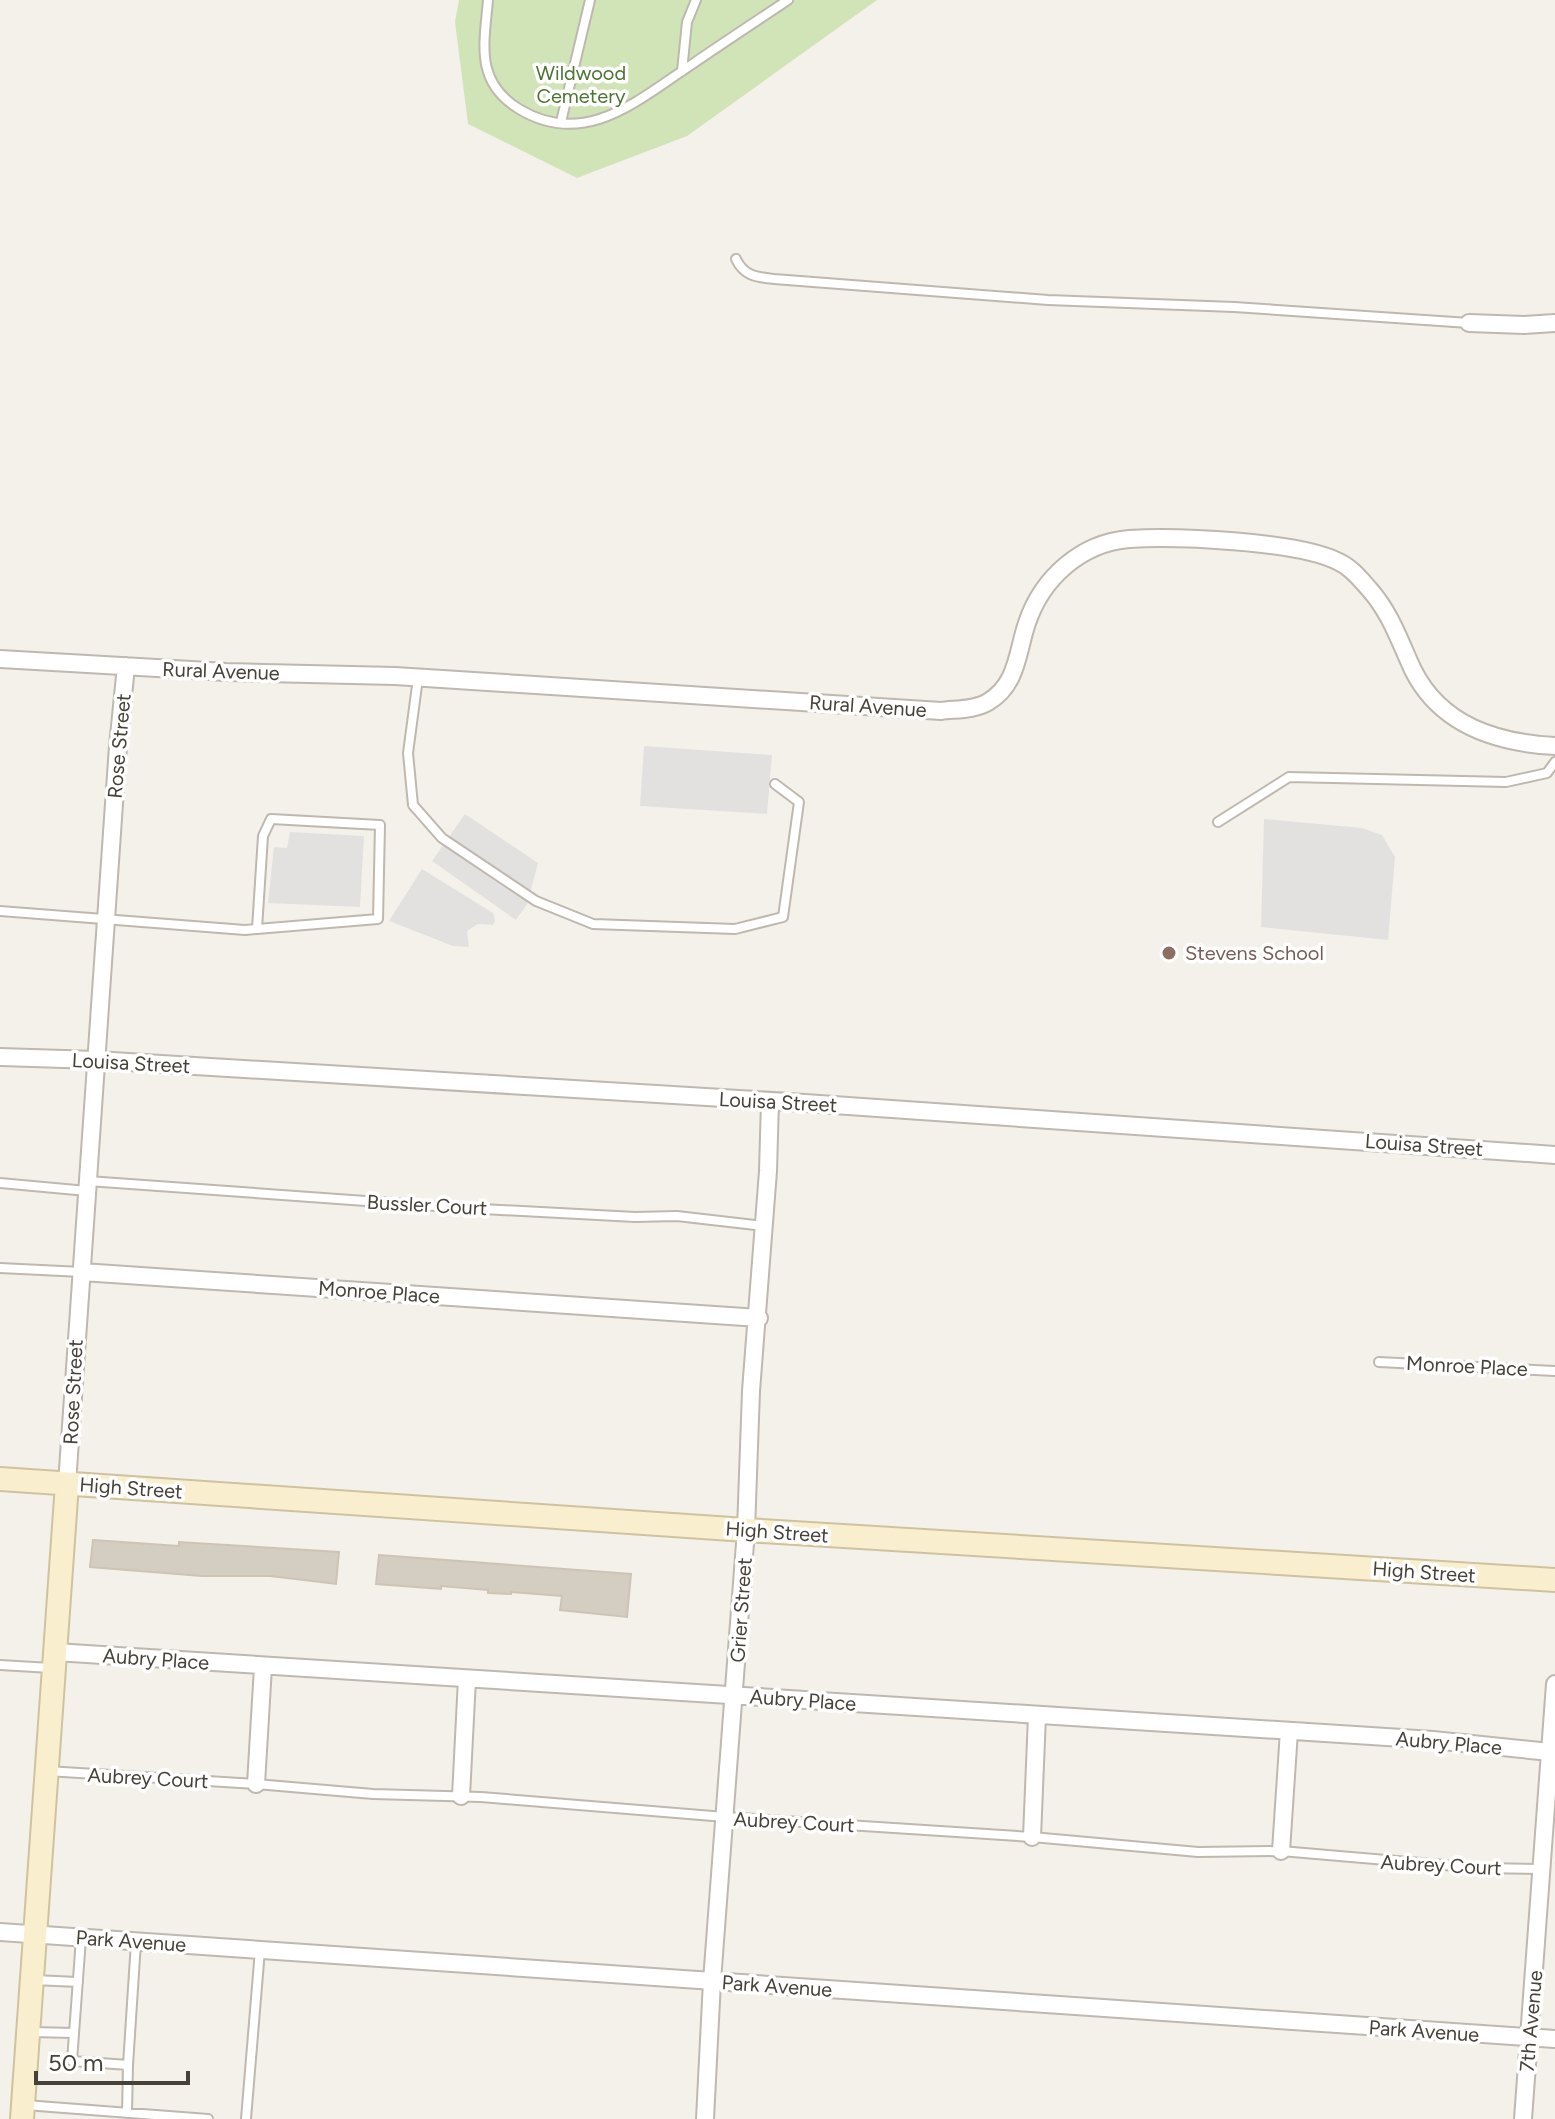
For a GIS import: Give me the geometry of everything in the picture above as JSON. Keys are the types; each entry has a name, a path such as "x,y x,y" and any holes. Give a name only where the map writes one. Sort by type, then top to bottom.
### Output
{"main road":[{"name":"High Street","path":"0,1479 746,1530 1555,1580"},
{"name":"Rose Street","path":"22,2112 67,1484"}],"street":[{"path":"1469,323 1555,323"},
{"name":"Rural Avenue","path":"0,659 418,678 941,711 976,707 1001,692 1011,678 1036,600 1049,581 1068,563 1086,552 1125,539 1156,538 1301,550 1340,562 1355,573 1391,618 1414,672 1441,707 1463,725 1495,738 1555,746"},
{"name":"Rose Street","path":"67,1484 126,666"},
{"name":"Louisa Street","path":"0,1057 96,1060 770,1101 1555,1155"},
{"name":"Grier Street","path":"705,2119 712,1981 746,1530 751,1391 759,1318 770,1101"},
{"name":"Monroe Place","path":"82,1272 759,1318"},
{"name":"Aubry Place","path":"54,1660 263,1667 735,1695 1433,1740 1550,1752"},
{"path":"256,1784 263,1667"},
{"path":"461,1796 467,1679"},
{"name":"7th Avenue","path":"1523,2119 1542,1869 1550,1815 1550,1752 1555,1684"},
{"path":"1032,1830 1037,1716"},
{"path":"1281,1851 1289,1731"},
{"name":"Park Avenue","path":"0,1932 1555,2039"}],"lane":[{"path":"488,0 483,54 491,83 507,101 533,117 569,124 610,116 648,97 788,0"},
{"path":"561,122 590,0"},
{"path":"682,71 687,22 696,0"},
{"path":"736,259 741,269 754,277 774,279 1048,300 1234,307 1469,323"},
{"path":"418,678 408,753 413,805 442,838 536,901 593,924 735,929 783,917 799,802 775,784"},
{"path":"1218,822 1289,777 1506,782 1547,773 1555,762"},
{"path":"0,911 257,929 378,919 380,825 271,819 263,836 257,929"},
{"name":"Bussler Court","path":"0,1183 635,1217 677,1216 765,1226"},
{"name":"Monroe Place","path":"0,1268 82,1272"},
{"name":"Monroe Place","path":"1379,1362 1555,1371"},
{"name":"Aubry Place","path":"0,1665 54,1660"},
{"name":"Aubrey Court","path":"46,1771 373,1794 461,1796 725,1817 1032,1830 1198,1852 1281,1851 1448,1866 1542,1869"},
{"path":"81,1938 72,2061 128,2065"},
{"path":"127,2113 136,1941"},
{"path":"246,2119 260,1950"},
{"path":"32,1980 78,1982"},
{"path":"28,2031 74,2033"},
{"path":"22,2112 127,2113 208,2119"}],"green space":[{"name":"Wildwood Cemetery","path":"459,0 877,0 687,136 577,178 468,124 455,22"}],"shaded area":[{"path":"644,746 772,755 767,814 640,806"},
{"path":"465,814 538,863 527,904 516,920 432,861"},
{"path":"1264,819 1362,828 1382,835 1395,857 1388,940 1261,927"},
{"path":"290,832 364,836 360,907 268,903 274,847 287,848"},
{"path":"422,869 493,913 493,925 478,924 467,931 469,947 453,946 389,921"}],"building":[{"path":"93,1540 339,1552 336,1584 270,1576 202,1576 90,1567"},
{"path":"379,1555 631,1574 627,1617 560,1610 562,1596 376,1584"}],"place":[{"name":"Stevens School","path":"1169,953"}]}
